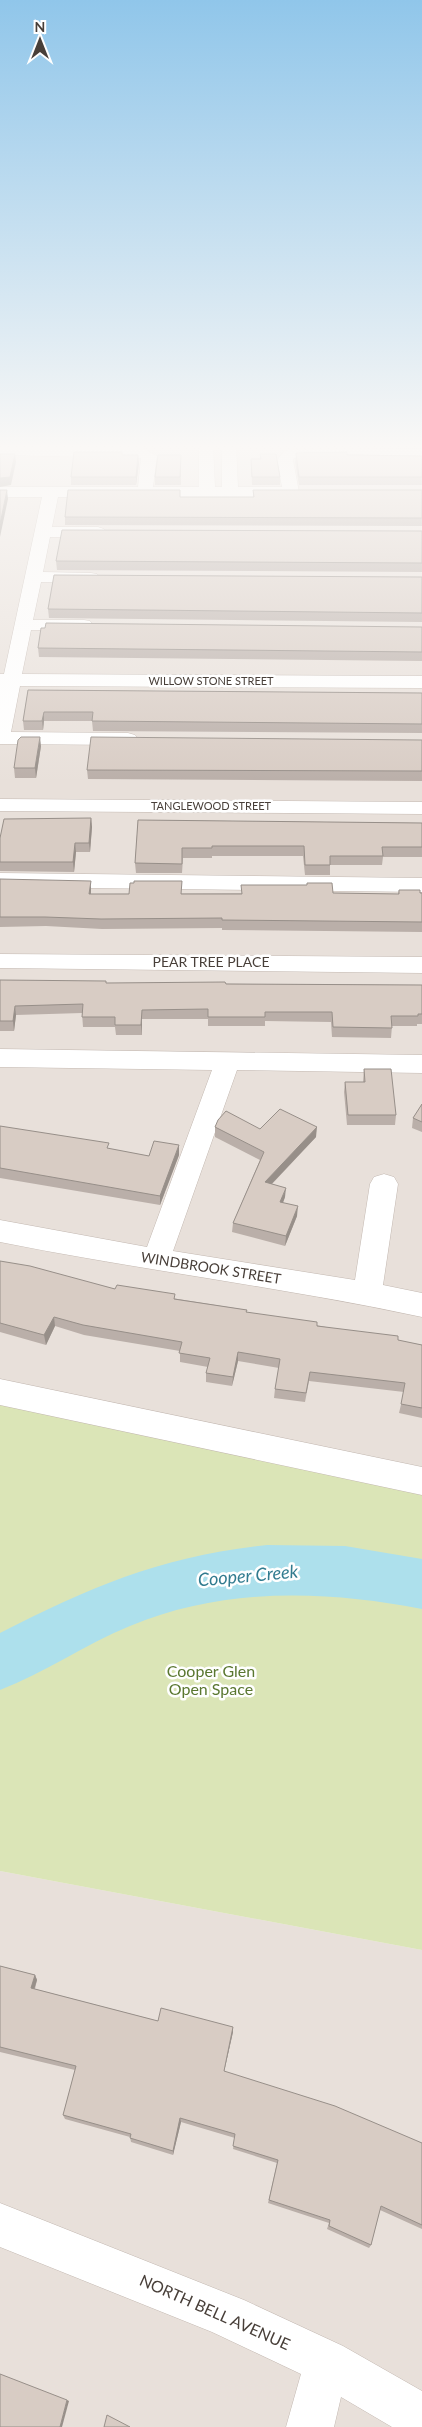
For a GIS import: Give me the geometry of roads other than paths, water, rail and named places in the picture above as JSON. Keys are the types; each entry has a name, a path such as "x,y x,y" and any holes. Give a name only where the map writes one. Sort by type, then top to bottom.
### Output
{"street":[{"path":"36,557 23,625 6,680 1,729 147,739"},
{"path":"32,577 109,578"},
{"path":"23,625 103,626"},
{"name":"WILLOW STONE STREET","path":"6,680 422,682"},
{"name":"TANGLEWOOD STREET","path":"0,805 422,808"},
{"path":"0,880 422,885"},
{"name":"PEAR TREE PLACE","path":"0,961 422,965"},
{"path":"0,1058 422,1064"},
{"path":"156,1260 228,1061"},
{"path":"367,1293 384,1184"},
{"name":"WINDBROOK STREET","path":"0,1230 84,1248 367,1293 422,1305"},
{"path":"0,1392 422,1481"},
{"name":"NORTH BELL AVENUE","path":"0,2225 228,2316 327,2362 422,2418"},
{"path":"310,2427 327,2362"}],"waterway":[{"name":"Cooper Creek","path":"0,1663 101,1611 190,1581 267,1570 306,1570 384,1576 422,1584"}],"park label":[{"name":"Cooper Glen Open Space","path":"211,1680"}]}
